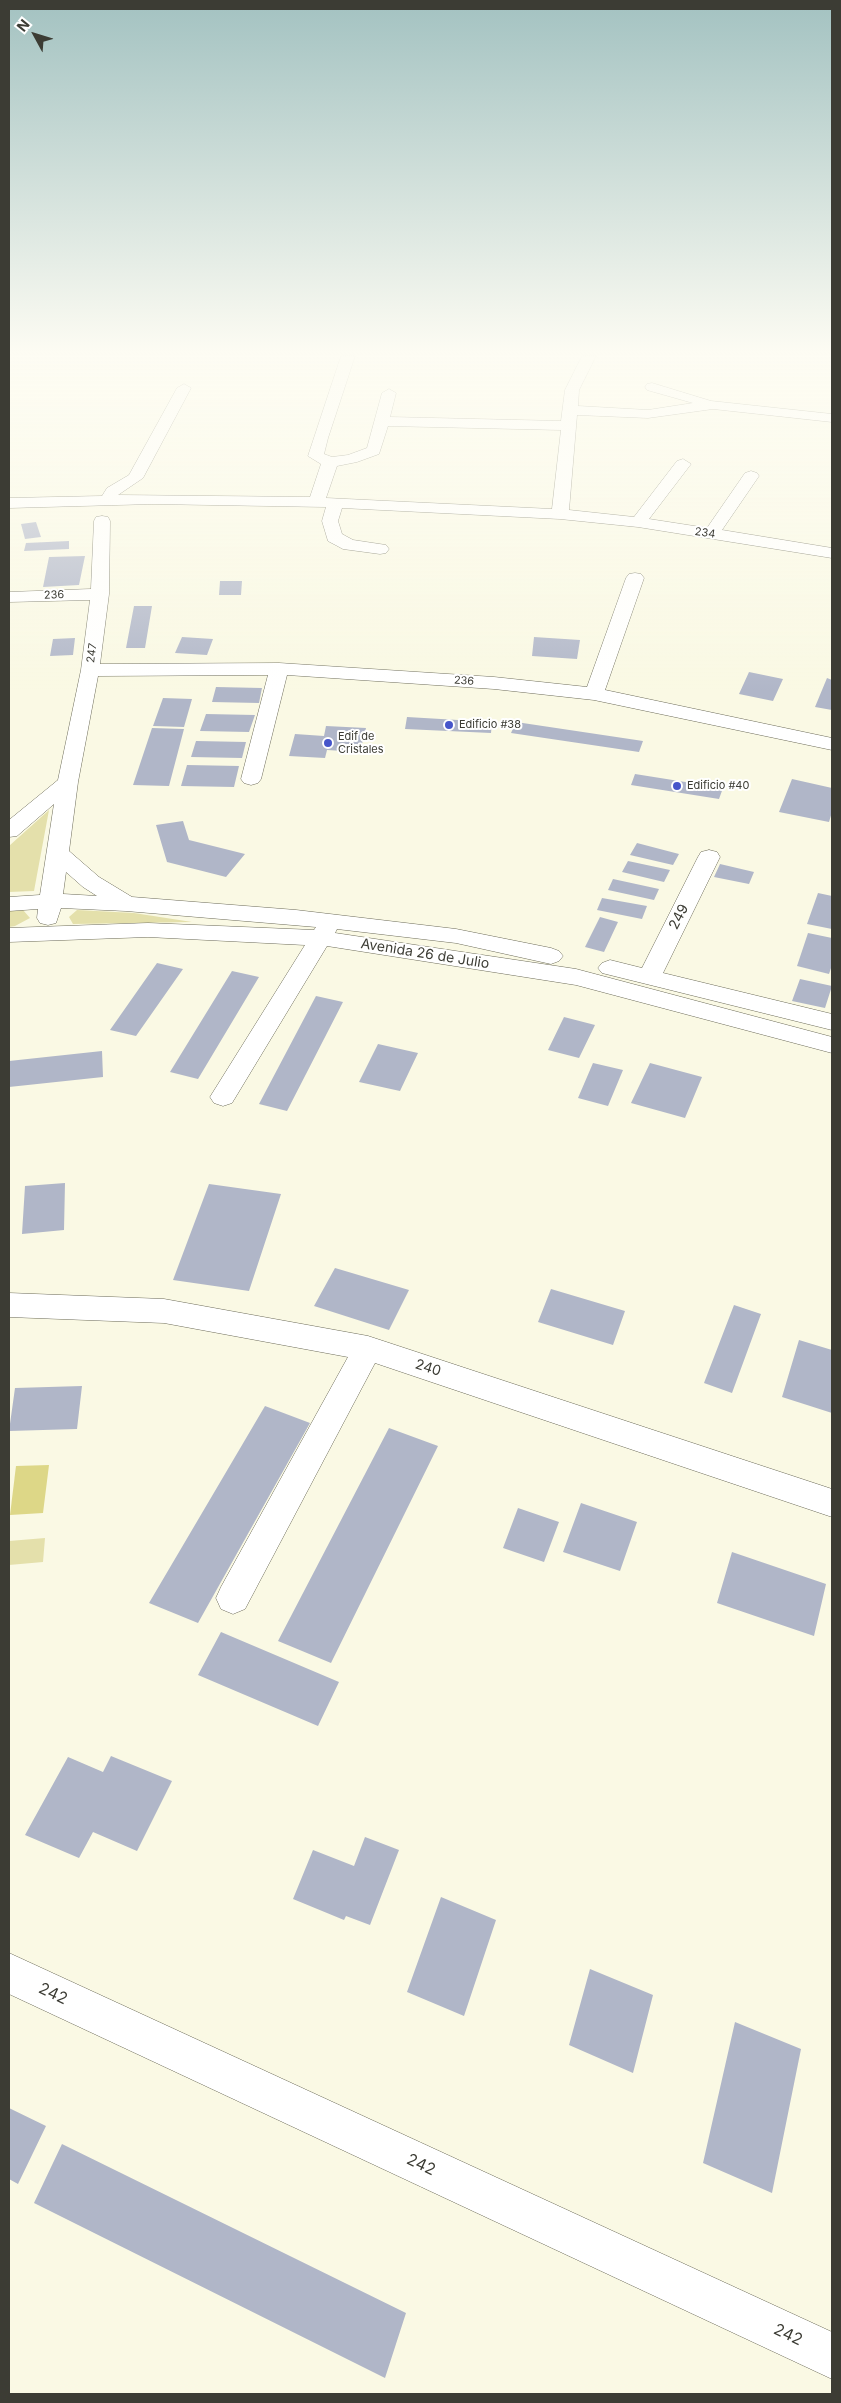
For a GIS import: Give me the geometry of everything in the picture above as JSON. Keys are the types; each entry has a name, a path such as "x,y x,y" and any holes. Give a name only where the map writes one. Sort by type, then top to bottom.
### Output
{"street":[{"path":"107,500 113,491 135,478 140,468"},
{"path":"316,502 328,468"},
{"path":"560,514 564,468"},
{"path":"638,522 680,468"},
{"path":"711,534 751,476"},
{"path":"34,502 102,521 153,499"},
{"name":"234","path":"9,503 153,499 316,502 560,514 638,522 832,553"},
{"path":"336,503 330,521 334,537 349,544 380,549"},
{"name":"247","path":"46,932 68,782 90,670 100,594 102,521"},
{"path":"594,694 635,578"},
{"name":"236","path":"9,597 100,594"},
{"path":"250,779 279,669"},
{"name":"236","path":"90,670 279,669 494,683 594,694 832,744"},
{"path":"9,831 68,782"},
{"path":"57,852 91,882 126,904"},
{"name":"249","path":"649,976 709,857"},
{"name":"Avenida 26 de Julio","path":"9,904 50,901 126,904 326,930 576,977 832,1045"},
{"name":"Avenida 26 de Julio","path":"9,935 46,932 148,930 326,930 456,936 649,976 832,1022"},
{"path":"222,1097 326,930"},
{"name":"240","path":"9,1305 164,1311 368,1348 832,1503"},
{"path":"233,1598 368,1348"},
{"name":"242","path":"9,1973 832,2356"}],"shaded area":[{"path":"49,810 34,891 9,892 9,846"},
{"path":"23,910 30,918 9,927 9,911"},
{"path":"77,910 134,913 192,922 73,924 69,917"},
{"path":"49,1465 43,1513 10,1515 16,1466"},
{"path":"45,1538 43,1562 9,1565 9,1541"}],"building":[{"path":"36,522 41,537 25,539 21,524"},
{"path":"69,541 69,549 24,551 26,543"},
{"path":"85,556 79,585 43,587 49,557"},
{"path":"220,581 242,581 241,595 219,595"},
{"path":"134,606 152,606 145,648 126,648"},
{"path":"182,637 213,639 207,655 175,653"},
{"path":"534,637 580,640 577,659 532,656"},
{"path":"75,638 73,655 50,656 53,639"},
{"path":"749,672 783,679 773,701 739,694"},
{"path":"827,678 832,680 832,710 815,707"},
{"path":"216,687 262,688 259,703 212,702"},
{"path":"163,698 192,699 184,727 153,726"},
{"path":"206,714 255,715 249,732 200,731"},
{"name":"Edificio #38","path":"407,717 492,722 491,733 405,729"},
{"path":"516,722 643,741 639,752 511,733"},
{"name":"Edif de Cristales","path":"326,726 366,728 360,752 327,750 325,758 289,756 295,734 324,736"},
{"path":"152,728 184,729 169,786 133,785"},
{"path":"196,741 246,742 242,758 191,757"},
{"path":"187,765 239,766 234,787 181,786"},
{"name":"Edificio #40","path":"635,774 723,788 719,799 631,785"},
{"path":"792,779 832,788 832,812 829,822 779,812"},
{"path":"183,821 189,840 245,854 226,877 167,862 156,825"},
{"path":"637,843 679,854 673,865 630,855"},
{"path":"628,861 670,870 664,882 622,872"},
{"path":"720,864 754,872 749,884 714,877"},
{"path":"613,879 659,889 654,900 608,890"},
{"path":"818,893 832,896 832,929 807,924"},
{"path":"602,898 647,906 642,919 597,910"},
{"path":"600,917 618,922 604,952 585,947"},
{"path":"808,933 832,938 832,965 829,974 797,966"},
{"path":"157,963 183,969 136,1036 110,1030"},
{"path":"232,971 259,977 198,1079 170,1072"},
{"path":"800,979 832,986 825,1008 792,1001"},
{"path":"316,996 343,1002 287,1111 259,1104"},
{"path":"564,1017 595,1025 579,1058 548,1050"},
{"path":"378,1044 418,1053 400,1091 359,1082"},
{"path":"102,1051 103,1077 9,1087 9,1061"},
{"path":"593,1063 623,1070 608,1106 578,1098"},
{"path":"650,1063 702,1077 685,1118 631,1103"},
{"path":"65,1183 64,1230 22,1234 25,1186"},
{"path":"209,1184 281,1194 249,1291 173,1280"},
{"path":"335,1268 409,1290 389,1330 314,1306"},
{"path":"551,1289 625,1311 613,1345 538,1322"},
{"path":"734,1305 761,1314 732,1393 704,1383"},
{"path":"799,1340 832,1350 832,1413 782,1397"},
{"path":"82,1386 77,1429 9,1431 15,1388"},
{"path":"265,1406 310,1423 198,1623 149,1603"},
{"path":"389,1428 438,1446 331,1663 278,1641"},
{"path":"581,1503 637,1522 620,1571 563,1552"},
{"path":"518,1508 559,1522 544,1562 503,1548"},
{"path":"732,1552 826,1584 814,1636 717,1603"},
{"path":"221,1632 339,1682 318,1726 198,1675"},
{"path":"111,1756 172,1781 137,1851 93,1832 79,1858 25,1835 68,1757 103,1772"},
{"path":"365,1837 399,1850 370,1925 346,1916 344,1920 293,1899 313,1850 354,1866"},
{"path":"441,1897 496,1920 464,2016 407,1992"},
{"path":"590,1969 653,1995 633,2073 569,2045"},
{"path":"735,2022 801,2049 772,2193 703,2163"},
{"path":"9,2108 46,2126 18,2184 9,2179"},
{"path":"62,2144 406,2313 385,2378 34,2203"}],"place":[{"name":"Edificio #38","path":"449,725"},
{"name":"Edif de Cristales","path":"328,743"},
{"name":"Edificio #40","path":"677,786"}]}
